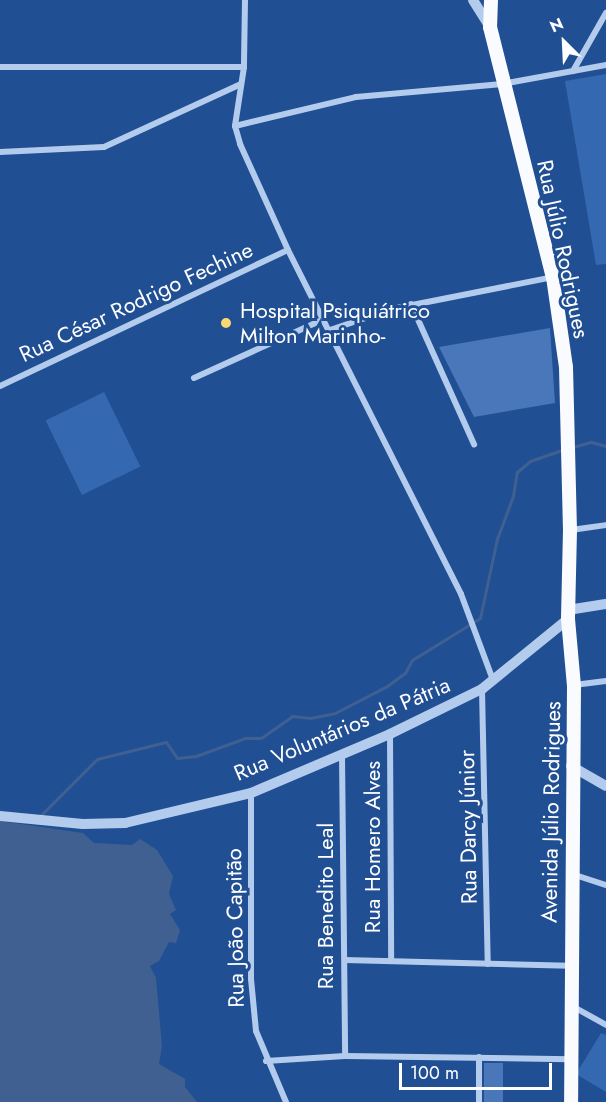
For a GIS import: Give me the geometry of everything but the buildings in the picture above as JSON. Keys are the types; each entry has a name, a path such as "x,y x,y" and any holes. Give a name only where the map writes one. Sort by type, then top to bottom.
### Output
{"main road":[{"name":"Rua Júlio Rodrigues","path":"491,0 490,27 502,84 553,277 566,367 570,530 568,615"},
{"name":"Avenida Júlio Rodrigues","path":"568,615 574,686 571,766 570,1005"},
{"path":"570,1005 571,1102"}],"street":[{"path":"245,0 244,67 239,85 235,126 288,250 330,330 470,617 493,680"},
{"path":"473,0 490,27"},
{"path":"573,71 606,13"},
{"path":"235,126 356,97 502,84 606,65"},
{"path":"0,67 244,67"},
{"path":"0,152 104,147 239,85"},
{"name":"Rua César Rodrigo Fechine","path":"0,386 288,250"},
{"path":"330,330 411,304 553,277"},
{"path":"411,304 474,444"},
{"path":"194,378 324,319"},
{"path":"570,530 606,525"},
{"path":"568,615 606,604"},
{"name":"Rua Voluntários da Pátria","path":"0,816 125,823 251,793 390,734 482,689 568,615"},
{"path":"574,686 606,681"},
{"name":"Rua Darcy Júnior","path":"482,689 488,964"},
{"name":"Rua Homero Alves","path":"390,734 391,960"},
{"name":"Rua Benedito Leal","path":"342,755 345,1056"},
{"path":"571,766 606,786"},
{"name":"Rua João Capitão","path":"251,793 251,979 256,1030 266,1061 286,1102"},
{"path":"571,874 606,885"},
{"path":"570,944 581,957"},
{"path":"345,960 569,966"},
{"path":"570,1005 606,1024"},
{"path":"266,1061 345,1056 570,1059"},
{"path":"479,1057 479,1102"}],"shaded area":[{"path":"606,74 606,264 596,265 565,81"},
{"path":"104,392 140,467 82,495 46,420"},
{"path":"0,821 83,833 94,843 132,845 140,839 157,850 173,876 169,894 176,910 170,914 180,930 176,943 169,942 159,961 150,966 156,978 162,1046 159,1064 185,1079 185,1087 197,1102 0,1102"},
{"path":"601,1033 606,1035 606,1092 576,1074"}],"waterway":[{"path":"573,447 591,442 606,446"},
{"path":"38,818 97,759 166,742 177,758 196,756 245,738 261,738 292,716 310,718 335,713 387,686 405,673 412,660 480,618 497,539 513,496 517,472 530,461 564,449"}],"place":[{"name":"Hospital Psiquiátrico Milton Marinho-","path":"226,323"}]}
